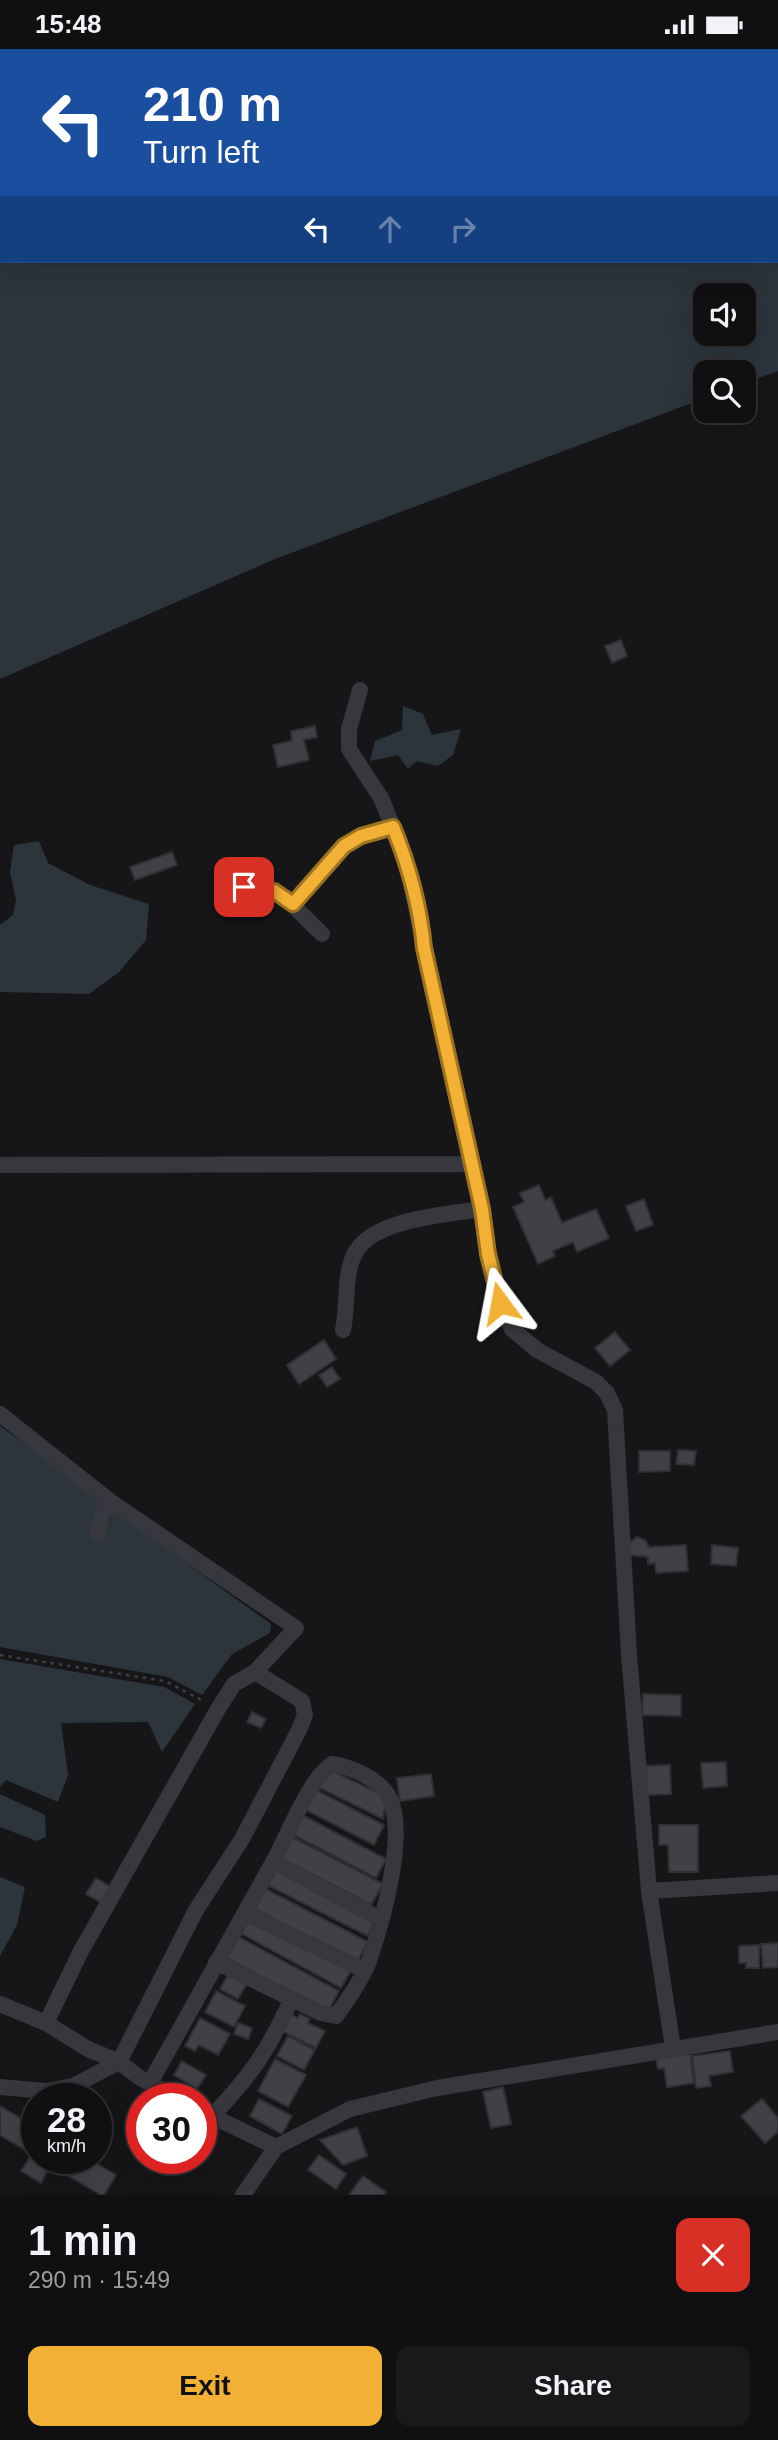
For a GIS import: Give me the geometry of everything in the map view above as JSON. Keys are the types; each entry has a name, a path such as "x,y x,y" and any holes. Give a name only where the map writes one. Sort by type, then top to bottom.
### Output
{"street":[{"path":"360,690 349,729 349,749 381,798 405,856 421,917 424,948 500,1303 512,1329 537,1350 596,1382 607,1393 615,1410 629,1654 649,1891 673,2048"},
{"path":"293,904 344,846 361,836 393,827"},
{"path":"226,892 244,887 274,891 293,904 321,935"},
{"path":"0,1165 472,1164"},
{"path":"343,1330 352,1257 364,1240 396,1225 482,1209"},
{"path":"0,1413 110,1501 296,1628 255,1672 234,1684 218,1709 81,1951 46,2023"},
{"path":"97,1534 102,1514 110,1501"},
{"path":"0,2087 46,2091 73,2087 119,2062 196,1910 242,1839 305,1715 302,1701 255,1672"},
{"path":"0,2004 46,2023 88,2049 119,2062 150,2083 216,1962 326,1769 332,1764 343,1766 375,1781 390,1797 394,1813 394,1870 364,1970 336,2015 321,2013 291,2000 216,1962"},
{"path":"274,1862 380,1919"},
{"path":"649,1891 778,1882"},
{"path":"245,1913 364,1970"},
{"path":"217,2107 234,2096 269,2048 291,2000"},
{"path":"243,2195 276,2147 350,2109 437,2088 778,2032"},
{"path":"217,2119 276,2147"}],"path":[{"path":"0,1655 164,1681 218,1709"}],"shaded area":[{"path":"0,263 778,263 778,371 756,379 756,360 693,360 693,402 275,559 0,679"},
{"path":"403,706 423,714 432,735 461,729 453,755 438,766 417,761 408,769 398,755 370,761 375,741 402,730"},
{"path":"39,841 48,863 90,885 149,904 146,940 119,972 89,994 0,992 0,925 13,915 16,901 10,872 14,845"},
{"path":"0,1426 102,1500 90,1531 96,1539 105,1530 113,1510 271,1624 270,1633 232,1654 202,1695 168,1677 0,1647"},
{"path":"0,1659 164,1687 195,1704 162,1752 148,1722 61,1723 68,1775 58,1802 6,1780 0,1787"},
{"path":"0,1794 45,1815 46,1837 37,1841 0,1827"},
{"path":"0,1877 25,1887 17,1925 0,1956"}],"building":[{"path":"621,640 627,656 612,663 605,646"},
{"path":"315,726 317,737 304,740 309,760 278,767 273,745 292,741 291,731"},
{"path":"172,852 177,865 135,880 130,867"},
{"path":"253,892 264,908 256,913 246,897"},
{"path":"539,1185 545,1200 551,1197 562,1223 596,1209 609,1238 577,1252 573,1242 553,1251 555,1256 538,1264 513,1207 524,1202 520,1193"},
{"path":"644,1199 653,1225 636,1231 626,1206"},
{"path":"615,1332 630,1350 610,1366 595,1348"},
{"path":"324,1340 336,1359 299,1384 287,1365"},
{"path":"332,1367 340,1379 327,1387 319,1375"},
{"path":"678,1450 696,1451 694,1465 676,1464"},
{"path":"639,1451 670,1451 670,1471 639,1472"},
{"path":"637,1537 645,1540 649,1547 686,1545 688,1571 656,1573 655,1563 648,1564 648,1557 628,1555 626,1546"},
{"path":"712,1545 738,1548 736,1566 711,1564"},
{"path":"643,1694 681,1695 681,1716 642,1715"},
{"path":"252,1712 266,1719 261,1728 247,1722"},
{"path":"726,1762 727,1786 703,1788 701,1763"},
{"path":"670,1765 671,1794 647,1795 646,1766"},
{"path":"328,1769 387,1797 383,1819 318,1787"},
{"path":"431,1774 434,1796 400,1801 397,1778"},
{"path":"316,1790 384,1825 374,1845 306,1810"},
{"path":"302,1815 386,1859 376,1878 292,1834"},
{"path":"659,1825 698,1825 698,1872 669,1872 668,1845 659,1845"},
{"path":"290,1836 383,1884 371,1905 279,1857"},
{"path":"275,1866 374,1921 368,1936 265,1884"},
{"path":"96,1878 111,1887 102,1903 86,1894"},
{"path":"264,1888 368,1942 357,1962 253,1908"},
{"path":"250,1919 352,1969 341,1988 240,1933"},
{"path":"239,1937 339,1991 327,2013 227,1958"},
{"path":"778,1943 778,1967 763,1968 761,1944"},
{"path":"759,1945 759,1968 746,1968 746,1963 739,1963 739,1946"},
{"path":"229,1973 247,1983 238,1999 220,1989"},
{"path":"216,1991 245,2006 234,2027 205,2012"},
{"path":"289,2013 298,2018 300,2014 310,2019 308,2023 325,2031 316,2048 280,2030"},
{"path":"200,2018 230,2034 218,2055 199,2045 195,2051 185,2046"},
{"path":"238,2023 252,2028 248,2039 234,2034"},
{"path":"288,2036 315,2050 304,2070 277,2056"},
{"path":"730,2051 733,2072 709,2076 711,2086 696,2088 692,2056"},
{"path":"690,2053 694,2083 667,2087 664,2068 658,2069 656,2058"},
{"path":"275,2059 306,2075 288,2107 258,2091"},
{"path":"182,2061 206,2075 201,2083 187,2083 174,2075"},
{"path":"503,2087 511,2124 491,2128 483,2092"},
{"path":"259,2099 292,2116 282,2134 250,2116"},
{"path":"762,2099 778,2118 778,2132 765,2143 741,2116"},
{"path":"0,2106 21,2118 21,2147 0,2135"},
{"path":"357,2127 367,2156 343,2165 320,2140"},
{"path":"319,2155 346,2174 336,2189 308,2170"},
{"path":"112,2173 116,2175 104,2195 65,2174"},
{"path":"26,2174 46,2174 41,2183"},
{"path":"363,2176 386,2192 383,2195 349,2195"}],"route":[{"path":"244,887 274,891 293,904 344,846 361,836 393,827 405,856 421,917 424,948 500,1303"}]}
